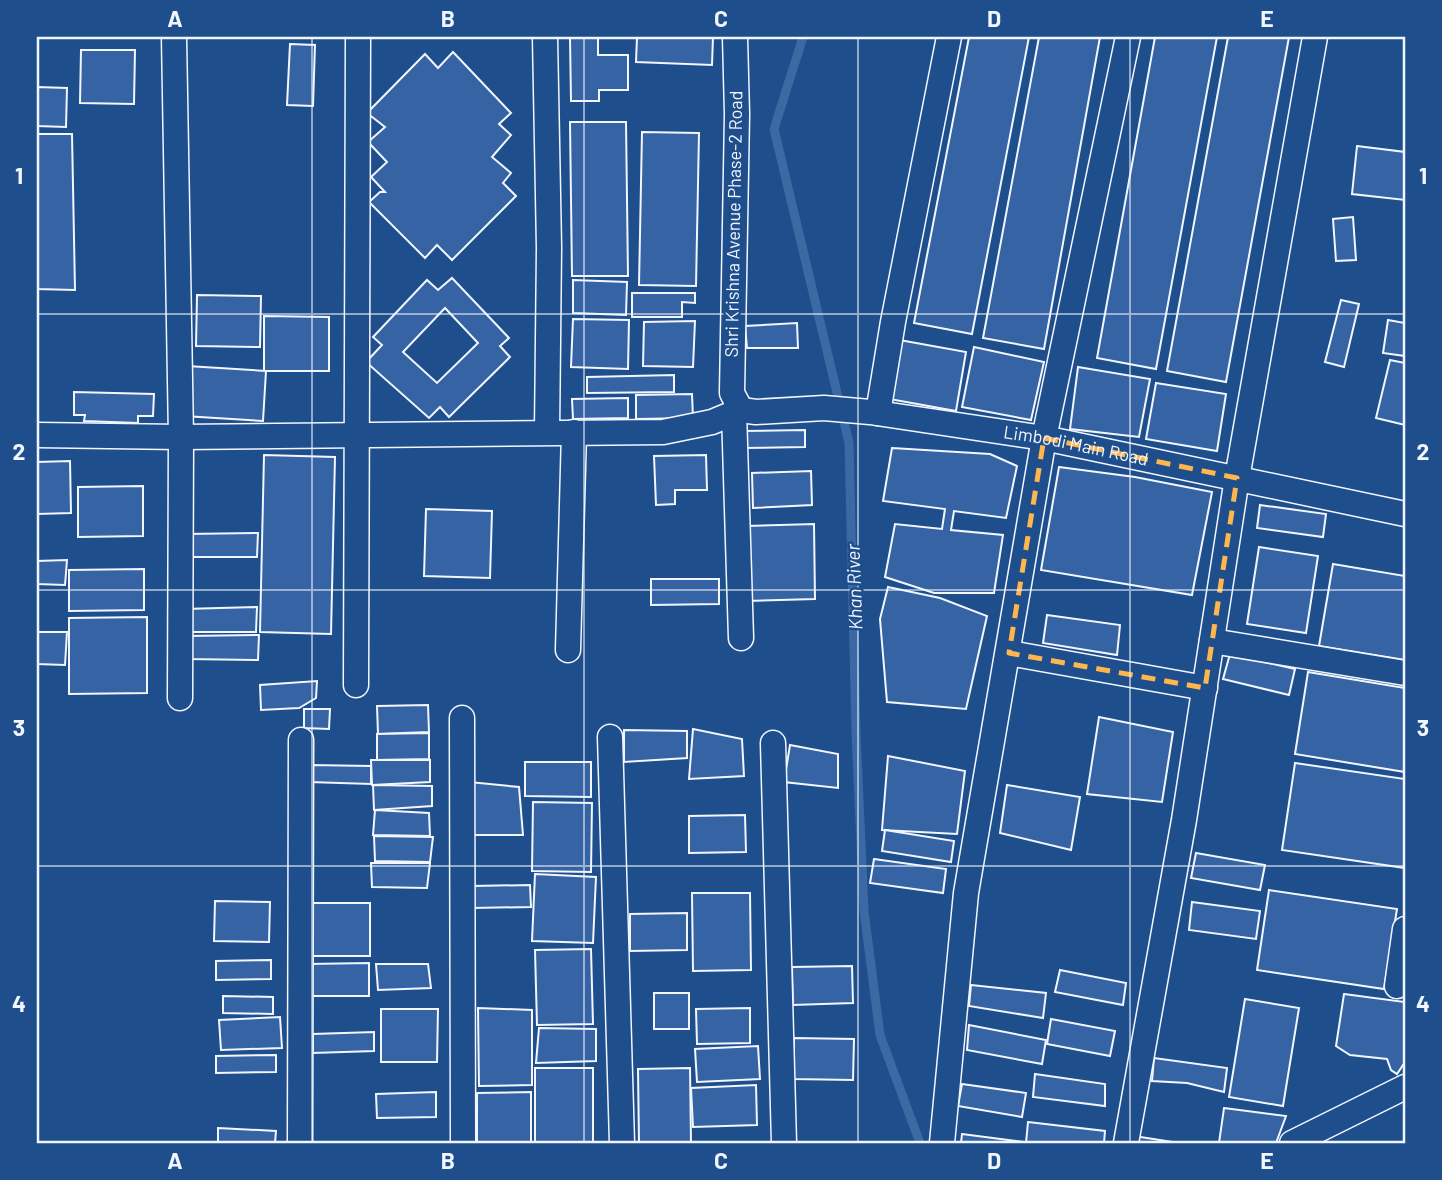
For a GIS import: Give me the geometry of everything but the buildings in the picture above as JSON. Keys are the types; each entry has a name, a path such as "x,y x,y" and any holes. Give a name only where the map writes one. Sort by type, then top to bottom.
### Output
{"street":[{"path":"174,37 181,437 180,698"},
{"path":"356,685 358,37"},
{"path":"545,37 549,248 547,432"},
{"name":"Shri Krishna Avenue Phase-2 Road","path":"735,37 737,114 732,393 738,411 741,638"},
{"path":"874,412 948,37"},
{"path":"942,1143 966,893 1044,439 1128,37"},
{"path":"1126,1143 1184,820 1237,478 1315,37"},
{"name":"Limbodi Main Road","path":"738,411 824,408 874,412 1044,439 1405,514"},
{"path":"37,435 181,437 663,432 712,422 738,411"},
{"path":"568,650 575,432"},
{"path":"1212,641 1405,673"},
{"path":"1009,653 1205,688"},
{"path":"462,718 463,1143"},
{"path":"610,737 622,1143"},
{"path":"300,1143 301,740"},
{"path":"773,743 784,1143"},
{"path":"1396,986 1405,929"},
{"path":"1293,1143 1405,1087"}],"highlighted area":[{"path":"1044,438 1237,478 1205,688 1009,653"}],"waterway":[{"name":"Khan River","path":"803,37 774,129 849,443 856,732 864,911 880,1035 920,1143"}]}
